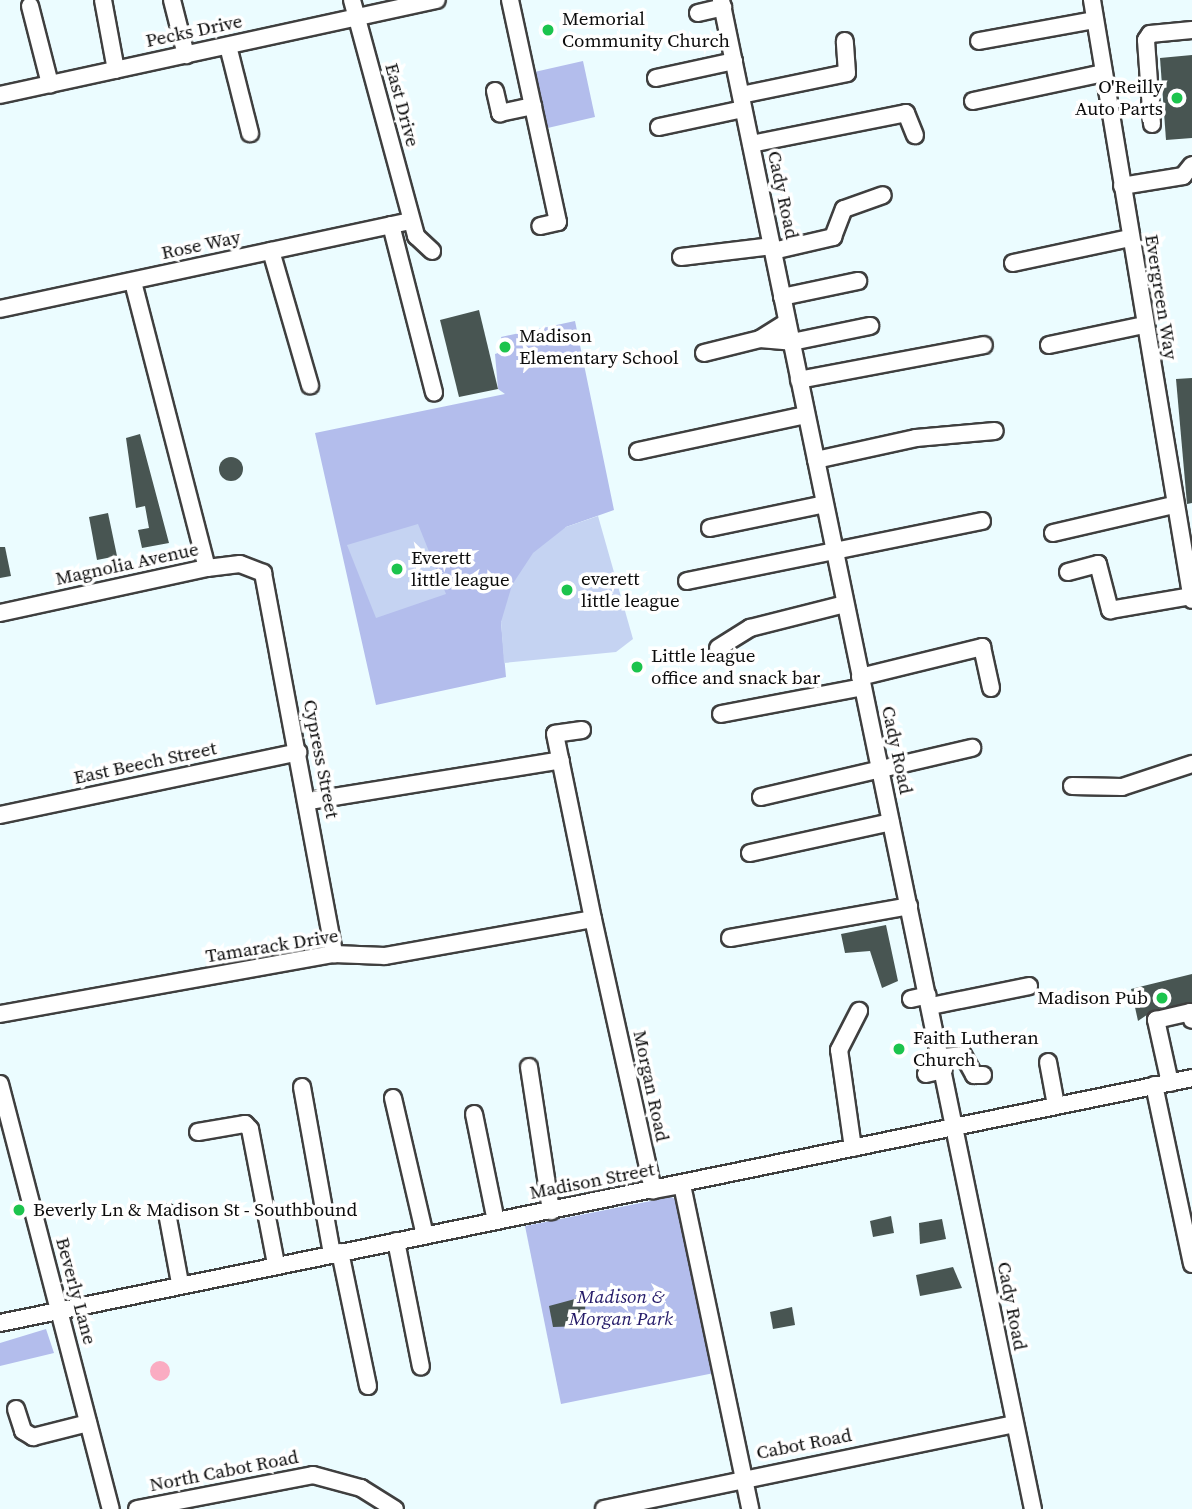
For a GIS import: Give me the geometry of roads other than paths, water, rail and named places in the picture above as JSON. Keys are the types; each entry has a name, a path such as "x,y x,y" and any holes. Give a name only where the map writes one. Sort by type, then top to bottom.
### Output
{"street":[{"path":"103,0 116,70"},
{"path":"172,0 186,55"},
{"name":"East Drive","path":"352,0 411,221"},
{"name":"Pecks Drive","path":"0,94 437,0"},
{"path":"510,0 558,222 540,226"},
{"name":"Evergreen Way","path":"1092,0 1173,505 1192,598"},
{"path":"698,13 722,4"},
{"name":"Cady Road","path":"722,4 861,682 956,1126 1013,1424 1033,1509"},
{"path":"30,6 50,84"},
{"path":"979,41 1096,20"},
{"path":"1152,124 1146,40 1150,34 1192,30"},
{"path":"659,127 847,73 845,41"},
{"path":"228,46 250,133"},
{"path":"656,78 734,61"},
{"path":"973,102 1104,74"},
{"path":"495,91 500,113 533,106"},
{"path":"751,144 906,113 915,135"},
{"path":"1122,186 1183,176 1192,165"},
{"path":"681,257 772,248 833,237 844,209 883,195"},
{"path":"411,221 432,251"},
{"name":"Rose Way","path":"0,309 411,221"},
{"path":"391,225 434,393"},
{"path":"1013,264 1130,239"},
{"path":"271,251 310,385"},
{"path":"782,297 858,281"},
{"path":"133,282 206,568"},
{"path":"704,353 760,339 788,322"},
{"path":"1049,345 1144,325"},
{"path":"760,339 792,342 870,326"},
{"path":"799,380 984,345"},
{"path":"638,451 806,415"},
{"path":"816,460 904,440 995,431"},
{"path":"710,528 825,504"},
{"path":"1053,533 1173,505"},
{"path":"687,580 982,521"},
{"name":"Magnolia Avenue","path":"0,613 206,568 240,564 263,573"},
{"path":"1068,572 1098,564 1110,610 1192,598"},
{"name":"Cypress Street","path":"263,573 309,802 334,954"},
{"path":"718,648 750,628 845,604"},
{"path":"721,715 861,682 982,647 991,688"},
{"name":"Morgan Road","path":"582,730 555,734 653,1190"},
{"path":"761,797 972,748"},
{"name":"East Beech Street","path":"0,815 298,752"},
{"path":"309,802 561,760"},
{"path":"1072,786 1122,787 1192,764"},
{"path":"750,853 891,822"},
{"path":"730,938 909,906"},
{"name":"Tamarack Drive","path":"0,1014 334,954 385,956 593,919"},
{"path":"911,999 930,1000 1029,986"},
{"path":"853,1148 839,1050 859,1011"},
{"path":"1192,1020 1190,1012 1156,1020 1162,1084 1185,1192 1192,1264"},
{"path":"926,1074 963,1055 974,1075 983,1075"},
{"path":"1048,1062 1056,1105"},
{"path":"529,1067 551,1210"},
{"name":"Madison Street","path":"0,1324 58,1307 653,1190 1192,1079"},
{"name":"Beverly Lane","path":"0,1084 111,1509"},
{"path":"302,1087 336,1253 368,1386"},
{"path":"393,1098 425,1235"},
{"path":"474,1114 496,1221"},
{"path":"198,1132 245,1124 250,1129 276,1264"},
{"path":"653,1190 682,1185 750,1509"},
{"path":"167,1213 180,1283"},
{"path":"396,1241 421,1367"},
{"path":"16,1409 23,1432 33,1437 88,1423"},
{"name":"Cabot Road","path":"604,1509 1013,1424"},
{"name":"North Cabot Road","path":"137,1509 313,1475 361,1488 395,1509"}],"place":[{"name":"Memorial Community Church","path":"548,30"},
{"name":"O'Reilly Auto Parts","path":"1177,98"},
{"name":"Madison Elementary School","path":"505,347"},
{"name":"Everett little league","path":"397,569"},
{"name":"everett little league","path":"567,590"},
{"name":"Little league office and snack bar","path":"637,667"},
{"name":"Madison Pub","path":"1162,998"},
{"name":"Faith Lutheran Church","path":"899,1049"},
{"name":"Beverly Ln & Madison St - Southbound","path":"19,1210"}],"park label":[{"name":"Madison & Morgan Park","path":"621,1308"}]}
